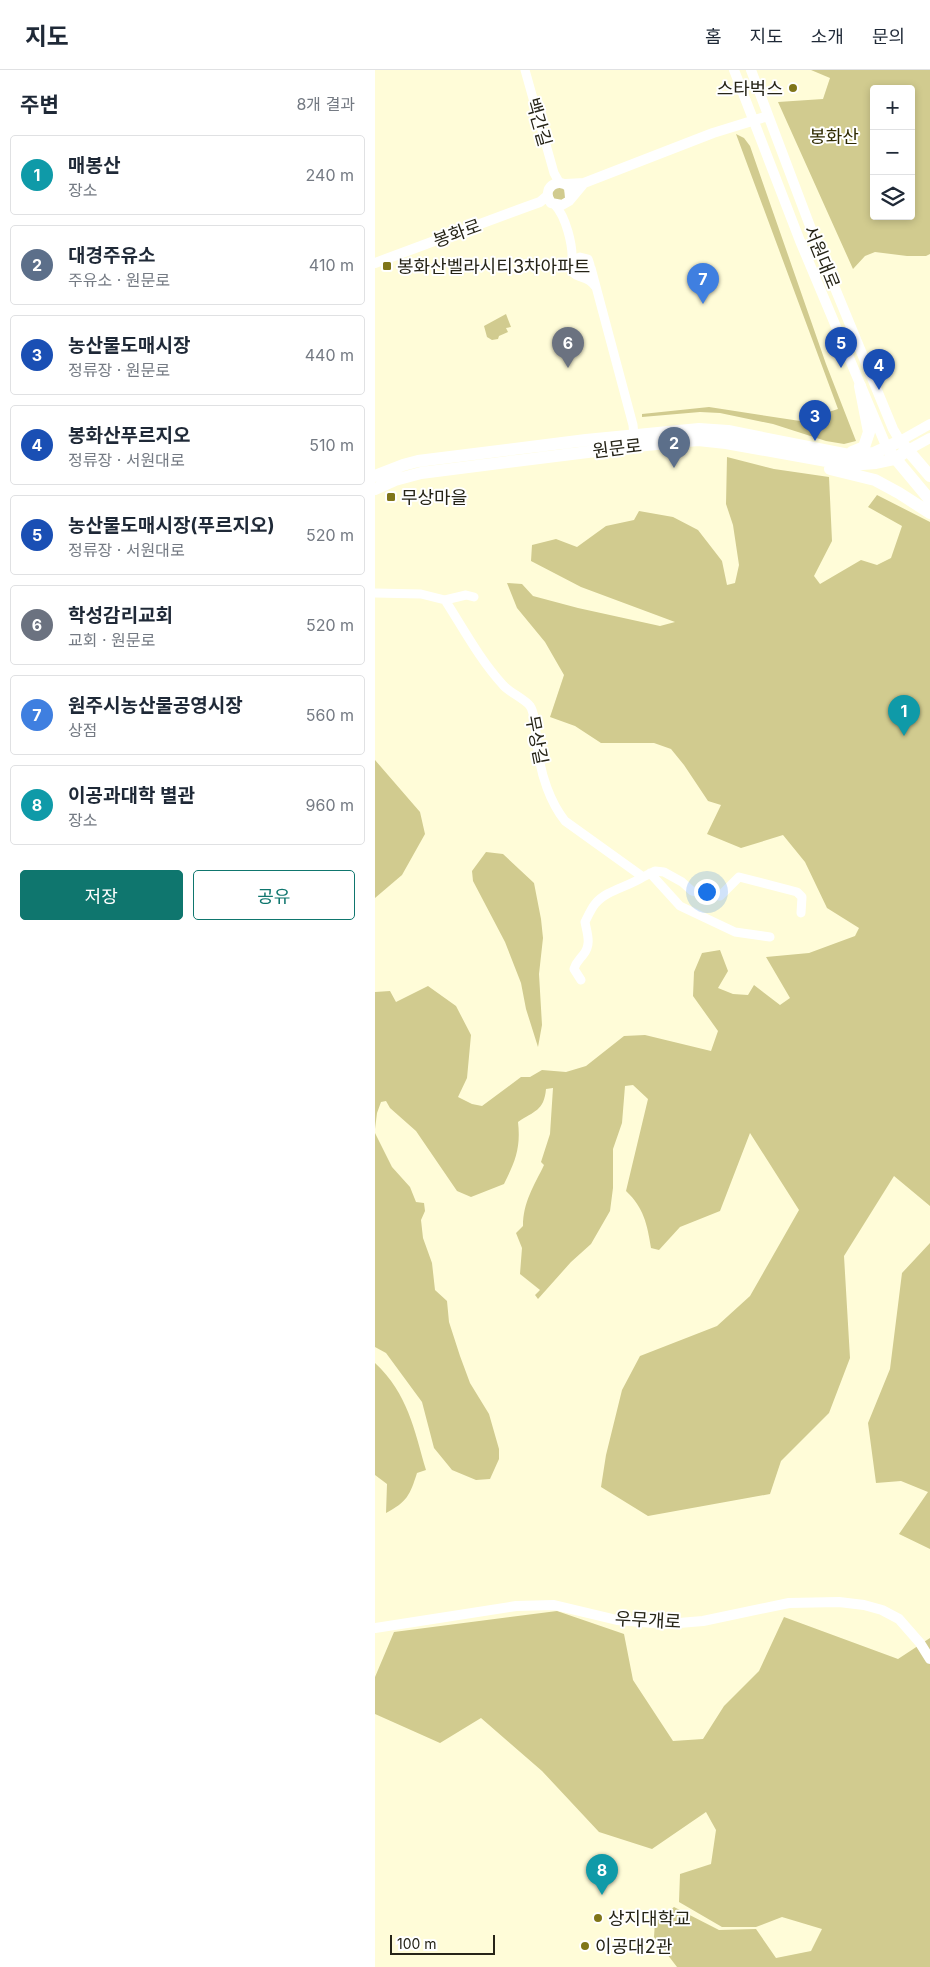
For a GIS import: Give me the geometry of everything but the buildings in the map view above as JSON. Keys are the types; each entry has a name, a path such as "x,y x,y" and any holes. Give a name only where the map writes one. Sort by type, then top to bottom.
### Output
{"main road":[{"path":"834,452 855,451 864,447 869,437 860,386"},
{"name":"원문로","path":"375,489 395,480 421,473 635,441 699,429 728,431 853,456 904,445"},
{"name":"원문로","path":"375,476 418,461 635,441 698,440 726,442 849,465 876,463 895,459"},
{"path":"726,442 875,480 899,492 930,513"},
{"path":"895,459 904,445 930,476"},
{"path":"887,448 930,500"}],"street":[{"name":"백간길","path":"525,70 558,181"},
{"name":"서원대로","path":"734,70 860,386 887,448"},
{"name":"서원대로","path":"751,70 820,251 893,429 904,445"},
{"path":"548,201 562,205 584,184 713,133 769,116"},
{"path":"548,201 549,188 558,181 584,184"},
{"path":"558,181 571,190 570,199"},
{"name":"원문로","path":"570,199 568,215 577,248 583,257 588,260 591,268 633,425 635,441"},
{"path":"548,201 561,213 571,249 572,261"},
{"name":"봉화로","path":"375,263 548,201"},
{"path":"572,261 577,257 583,257"},
{"name":"원문로","path":"572,261 570,268 573,273 591,281 597,291"},
{"path":"583,276 591,268"},
{"path":"904,445 930,424"},
{"path":"904,445 930,438"},
{"path":"375,593 421,594 445,600 466,595 473,597"},
{"name":"무상길","path":"445,600 474,646 503,686 530,706 534,717 538,754 549,794 555,809 565,821 647,875 680,906 735,932 770,937"},
{"name":"무상길","path":"647,875 655,871 665,872 682,882 692,891 721,896 739,877 797,892 802,897 801,913"},
{"path":"581,980 574,969 577,960 588,948 589,938 585,922 595,904 614,891 633,884 647,875"},
{"name":"우무개로","path":"375,1628 516,1606 554,1605 617,1620 667,1624 703,1621 789,1603 839,1602 864,1605 882,1610 899,1618 920,1643 930,1659"}],"green space":[{"name":"봉화산","path":"811,70 930,70 930,254 926,256 907,256 875,252 865,256 853,269 778,102 823,99 830,78"},
{"path":"736,134 744,138 750,146 826,364 856,441 844,444 826,441 773,424 720,413 700,412 642,417 642,414 709,407 800,421 838,409"},
{"path":"553,187 564,187 566,199 556,202 551,192"},
{"path":"506,314 511,327 506,328 508,332 499,336 498,339 492,340 487,337 484,326"},
{"path":"727,457 774,469 829,477 832,541 814,576 820,584 861,560 877,565 891,558 902,526 868,507 877,495 930,522 930,1206 894,1176 844,1256 850,1358 829,1413 781,1461 770,1494 648,1516 601,1487 606,1455 622,1390 640,1356 717,1326 750,1296 799,1210 750,1133 720,1211 680,1227 659,1250 651,1248 641,1210 626,1191 648,1099 633,1085 625,1086 622,1123 613,1149 613,1188 610,1211 591,1244 571,1262 538,1299 535,1295 540,1290 520,1274 522,1248 516,1233 523,1226 527,1202 544,1165 541,1162 550,1134 553,1088 546,1089 543,1102 537,1110 518,1122 518,1147 504,1184 471,1197 457,1191 416,1131 390,1108 386,1101 381,1102 377,1113 375,1129 375,992 390,991 396,1002 428,986 456,1006 471,1035 467,1078 458,1097 472,1104 482,1106 521,1077 530,1077 542,1070 566,1072 586,1066 624,1036 645,1035 711,1051 718,1031 693,996 694,972 702,953 720,950 728,971 718,988 733,994 748,995 754,985 780,1005 790,998 766,957 809,953 855,936 859,928 827,908 805,862 783,835 741,848 707,834 721,805 708,801 671,749 654,743 601,743 575,726 550,717 564,675 545,642 517,608 507,583 522,584 533,596 578,608 660,626 675,622 581,587 531,561 532,545 556,539 577,547 606,526 634,520 639,511 673,517 698,530 722,561 727,585 735,583 739,565 733,525 726,504"},
{"path":"375,760 420,812 425,834 402,875 375,898"},
{"path":"486,852 503,854 534,883 543,938 539,974 542,1025 538,1047 526,1009 521,983 505,942 473,881 472,871"},
{"path":"375,1133 392,1167 410,1187 416,1202 424,1203 425,1211 421,1220 423,1238 432,1263 435,1290 447,1301 449,1322 460,1356 470,1383 489,1414 499,1449 499,1459 490,1479 476,1480 452,1470 434,1448 422,1402 386,1353 375,1347"},
{"path":"930,1243 930,1549 899,1534 928,1492 901,1481 876,1483 868,1423 890,1369 902,1273"},
{"path":"375,1363 395,1387 402,1400 413,1426 426,1470 417,1473 407,1497 399,1505 386,1513 387,1484 375,1475"},
{"path":"557,1611 624,1634 633,1680 673,1741 703,1739 724,1706 759,1671 784,1617 898,1659 930,1638 930,1967 677,1967 654,1937 655,1922 674,1907 719,1930 756,1929 776,1958 811,1951 822,1929 782,1917 756,1927 722,1927 679,1902 680,1874 711,1864 716,1830 706,1812 652,1849 599,1832 542,1771 481,1718 440,1743 375,1714 375,1677 394,1632"}],"place":[{"name":"스타벅스","path":"793,88"},
{"name":"봉화산벨라시티3차아파트","path":"387,266"},
{"name":"원주시농산물공영시장","path":"703,304"},
{"name":"학성감리교회","path":"568,368"},
{"name":"농산물도매시장(푸르지오)","path":"841,368"},
{"name":"봉화산푸르지오","path":"879,390"},
{"name":"농산물도매시장","path":"815,441"},
{"name":"대경주유소","path":"674,468"},
{"name":"무상마을","path":"391,497"},
{"name":"매봉산","path":"904,736"},
{"name":"이공과대학 별관","path":"602,1895"},
{"name":"상지대학교","path":"598,1918"},
{"name":"이공대2관","path":"585,1946"}]}
